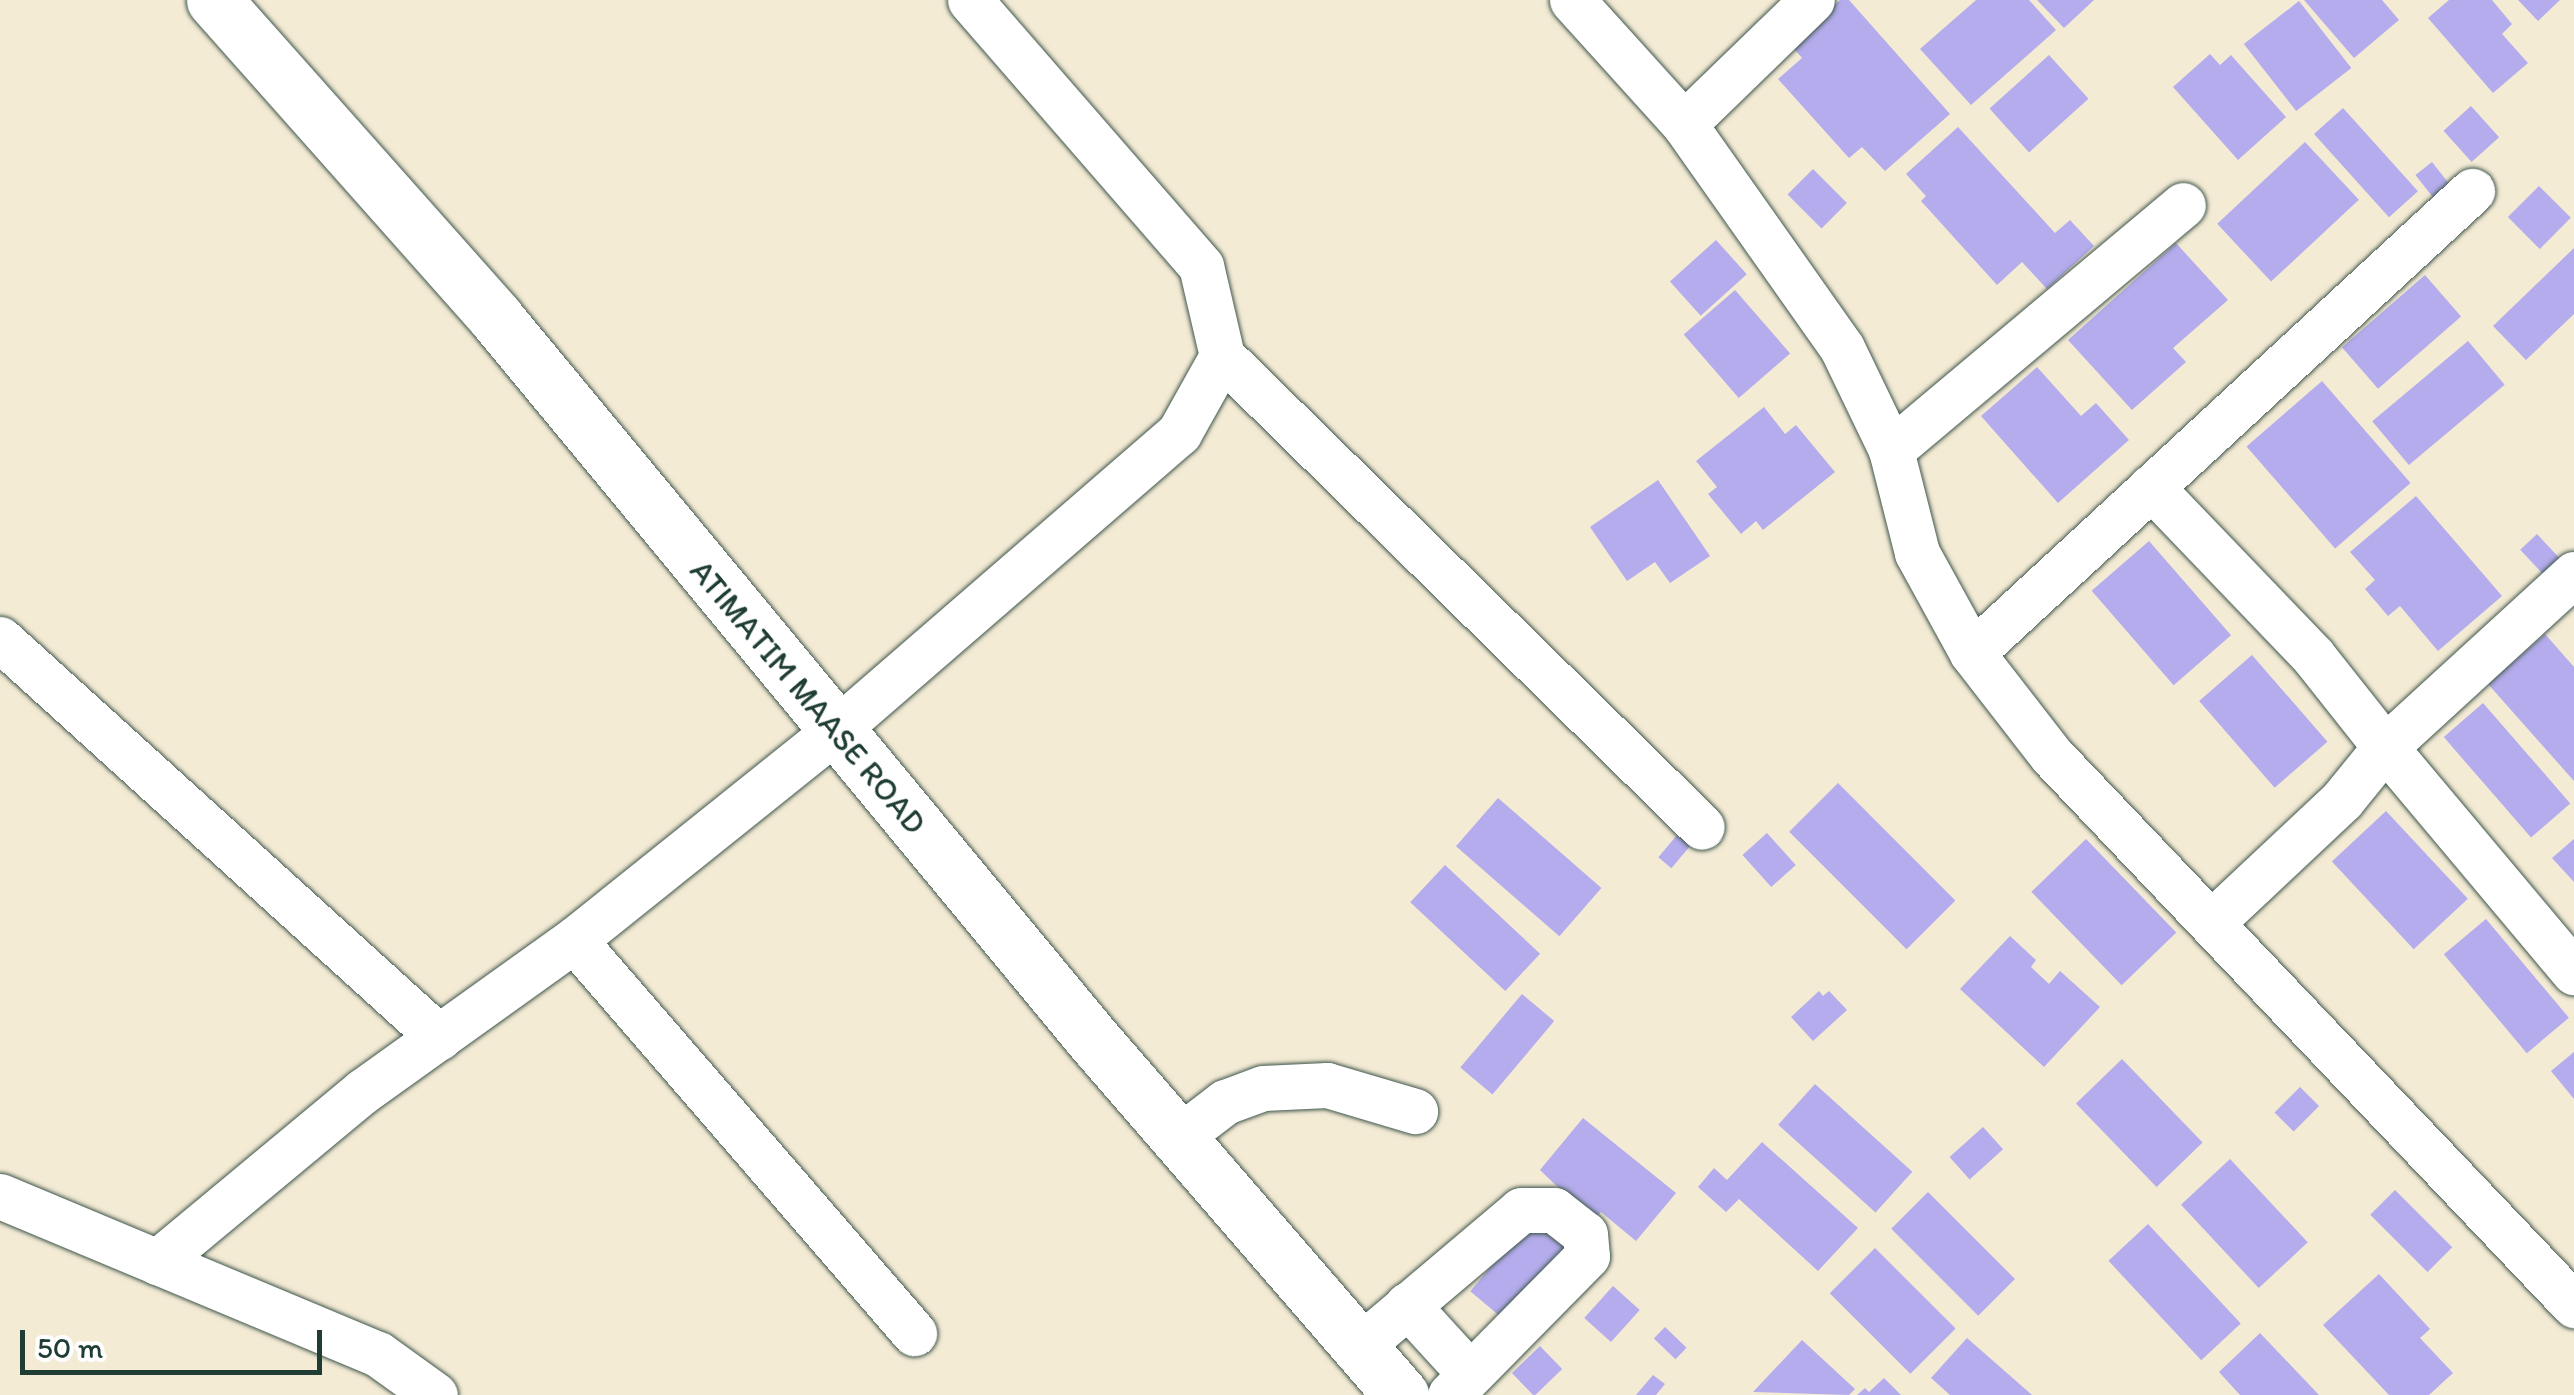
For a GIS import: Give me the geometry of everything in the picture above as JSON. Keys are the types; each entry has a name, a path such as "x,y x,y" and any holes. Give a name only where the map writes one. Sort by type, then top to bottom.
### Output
{"main road":[{"name":"ATIMATIM MAASE ROAD","path":"214,0 496,318 1377,1379"}],"street":[{"path":"1572,0 1684,124 1842,348 1891,450 1917,553 1972,653 2052,756 2574,1304"},
{"path":"1684,124 1812,0"},
{"path":"988,6 1201,266 1222,356 1702,827"},
{"path":"1972,653 2472,191"},
{"path":"1891,450 2183,206"},
{"path":"157,1262 438,1037 574,940 836,730 1179,433 1222,356"},
{"path":"2151,487 2313,656 2574,972"},
{"path":"2212,922 2342,800 2386,747 2574,574"},
{"path":"0,639 438,1037"},
{"path":"574,940 914,1333"},
{"path":"1178,1138 1225,1102 1264,1088 1327,1086 1415,1111"},
{"path":"0,1196 378,1354 435,1395"},
{"path":"1377,1379 1407,1305 1532,1206 1554,1210 1585,1234 1584,1262 1460,1384 1407,1305"}],"building":[{"path":"1840,0 1849,0 1950,114 1885,171 1862,147 1849,158 1778,79 1802,58 1790,44"},
{"path":"1976,0 2029,0 2056,30 1971,105 1920,49"},
{"path":"2037,0 2094,0 2064,28"},
{"path":"2304,0 2382,0 2399,20 2354,58"},
{"path":"2449,0 2492,0 2512,24 2502,34 2528,63 2493,93 2428,18"},
{"path":"2518,0 2560,0 2538,21"},
{"path":"2299,1 2351,68 2296,111 2244,44"},
{"path":"2210,54 2220,65 2231,55 2286,117 2238,160 2173,87"},
{"path":"2049,55 2088,99 2029,152 1990,109"},
{"path":"2471,106 2499,137 2472,162 2444,131"},
{"path":"2343,108 2418,191 2389,217 2314,134"},
{"path":"1958,127 2055,233 2070,220 2094,246 2047,289 2022,262 1997,285 1921,201 1926,196 1906,174"},
{"path":"2305,142 2359,200 2271,282 2217,224"},
{"path":"2432,162 2454,190 2438,203 2415,175"},
{"path":"1813,169 1847,203 1821,228 1788,194"},
{"path":"2539,186 2571,218 2540,249 2508,217"},
{"path":"1716,240 1747,274 1701,316 1670,281"},
{"path":"2176,243 2228,300 2173,348 2186,362 2132,410 2068,340"},
{"path":"2574,248 2574,314 2526,360 2493,326"},
{"path":"2425,275 2461,317 2378,389 2342,347"},
{"path":"1735,290 1790,353 1739,398 1684,335"},
{"path":"2468,341 2505,385 2409,465 2372,421"},
{"path":"2037,367 2081,416 2096,403 2129,440 2058,503 1981,416"},
{"path":"2322,381 2411,483 2335,548 2247,447"},
{"path":"1764,407 1785,434 1796,425 1835,472 1763,530 1756,521 1741,534 1708,494 1717,487 1696,461"},
{"path":"1658,480 1710,556 1670,583 1655,562 1627,581 1590,527"},
{"path":"2416,496 2502,596 2438,651 2400,606 2388,616 2365,589 2375,580 2350,552"},
{"path":"2537,534 2564,563 2547,579 2520,550"},
{"path":"2149,541 2231,635 2174,685 2092,591"},
{"path":"2545,634 2574,667 2574,781 2488,684"},
{"path":"2252,655 2327,742 2275,788 2199,701"},
{"path":"2483,703 2570,803 2531,837 2444,737"},
{"path":"1838,783 1955,900 1907,949 1789,832"},
{"path":"1498,798 1601,888 1559,936 1456,846"},
{"path":"2386,811 2468,899 2414,949 2332,861"},
{"path":"1767,833 1796,865 1771,887 1742,855"},
{"path":"1677,835 1690,846 1671,868 1658,857"},
{"path":"2086,839 2176,933 2122,985 2031,892"},
{"path":"2574,839 2574,882 2552,858"},
{"path":"1445,865 1540,954 1505,991 1410,902"},
{"path":"2486,919 2569,1018 2527,1053 2444,954"},
{"path":"2010,936 2036,960 2031,967 2049,984 2060,971 2100,1007 2044,1067 1960,989"},
{"path":"1819,991 1823,996 1829,991 1847,1010 1813,1041 1791,1017"},
{"path":"1522,994 1554,1021 1492,1095 1460,1068"},
{"path":"2574,1052 2574,1099 2551,1071"},
{"path":"2122,1059 2203,1142 2157,1187 2076,1103"},
{"path":"1815,1084 1912,1172 1876,1213 1778,1125"},
{"path":"2300,1087 2319,1106 2294,1132 2275,1112"},
{"path":"1583,1118 1676,1193 1636,1241 1601,1212 1593,1221 1540,1170"},
{"path":"1983,1127 2003,1149 1970,1179 1950,1157"},
{"path":"1762,1142 1858,1228 1818,1271 1739,1199 1726,1212 1698,1187 1714,1168 1727,1180"},
{"path":"2230,1159 2308,1242 2259,1288 2181,1205"},
{"path":"2395,1190 2452,1247 2428,1272 2370,1215"},
{"path":"1928,1192 2015,1279 1978,1316 1891,1229"},
{"path":"1541,1207 1575,1236 1505,1320 1470,1291"},
{"path":"2148,1224 2241,1323 2201,1360 2109,1261"},
{"path":"1875,1248 1956,1329 1910,1374 1830,1293"},
{"path":"2379,1274 2430,1329 2420,1338 2453,1373 2429,1395 2389,1395 2323,1325"},
{"path":"1613,1286 1640,1310 1611,1342 1584,1318"},
{"path":"1665,1327 1687,1348 1675,1359 1654,1339"},
{"path":"2260,1333 2319,1395 2240,1395 2219,1372"},
{"path":"1967,1338 2032,1395 1950,1395 1931,1378"},
{"path":"1802,1340 1855,1389 1849,1395 1753,1392"},
{"path":"1540,1346 1562,1369 1535,1395 1512,1373"},
{"path":"1653,1375 1665,1384 1656,1395 1636,1395"},
{"path":"1884,1378 1901,1395 1857,1395 1865,1388 1869,1392"}]}
